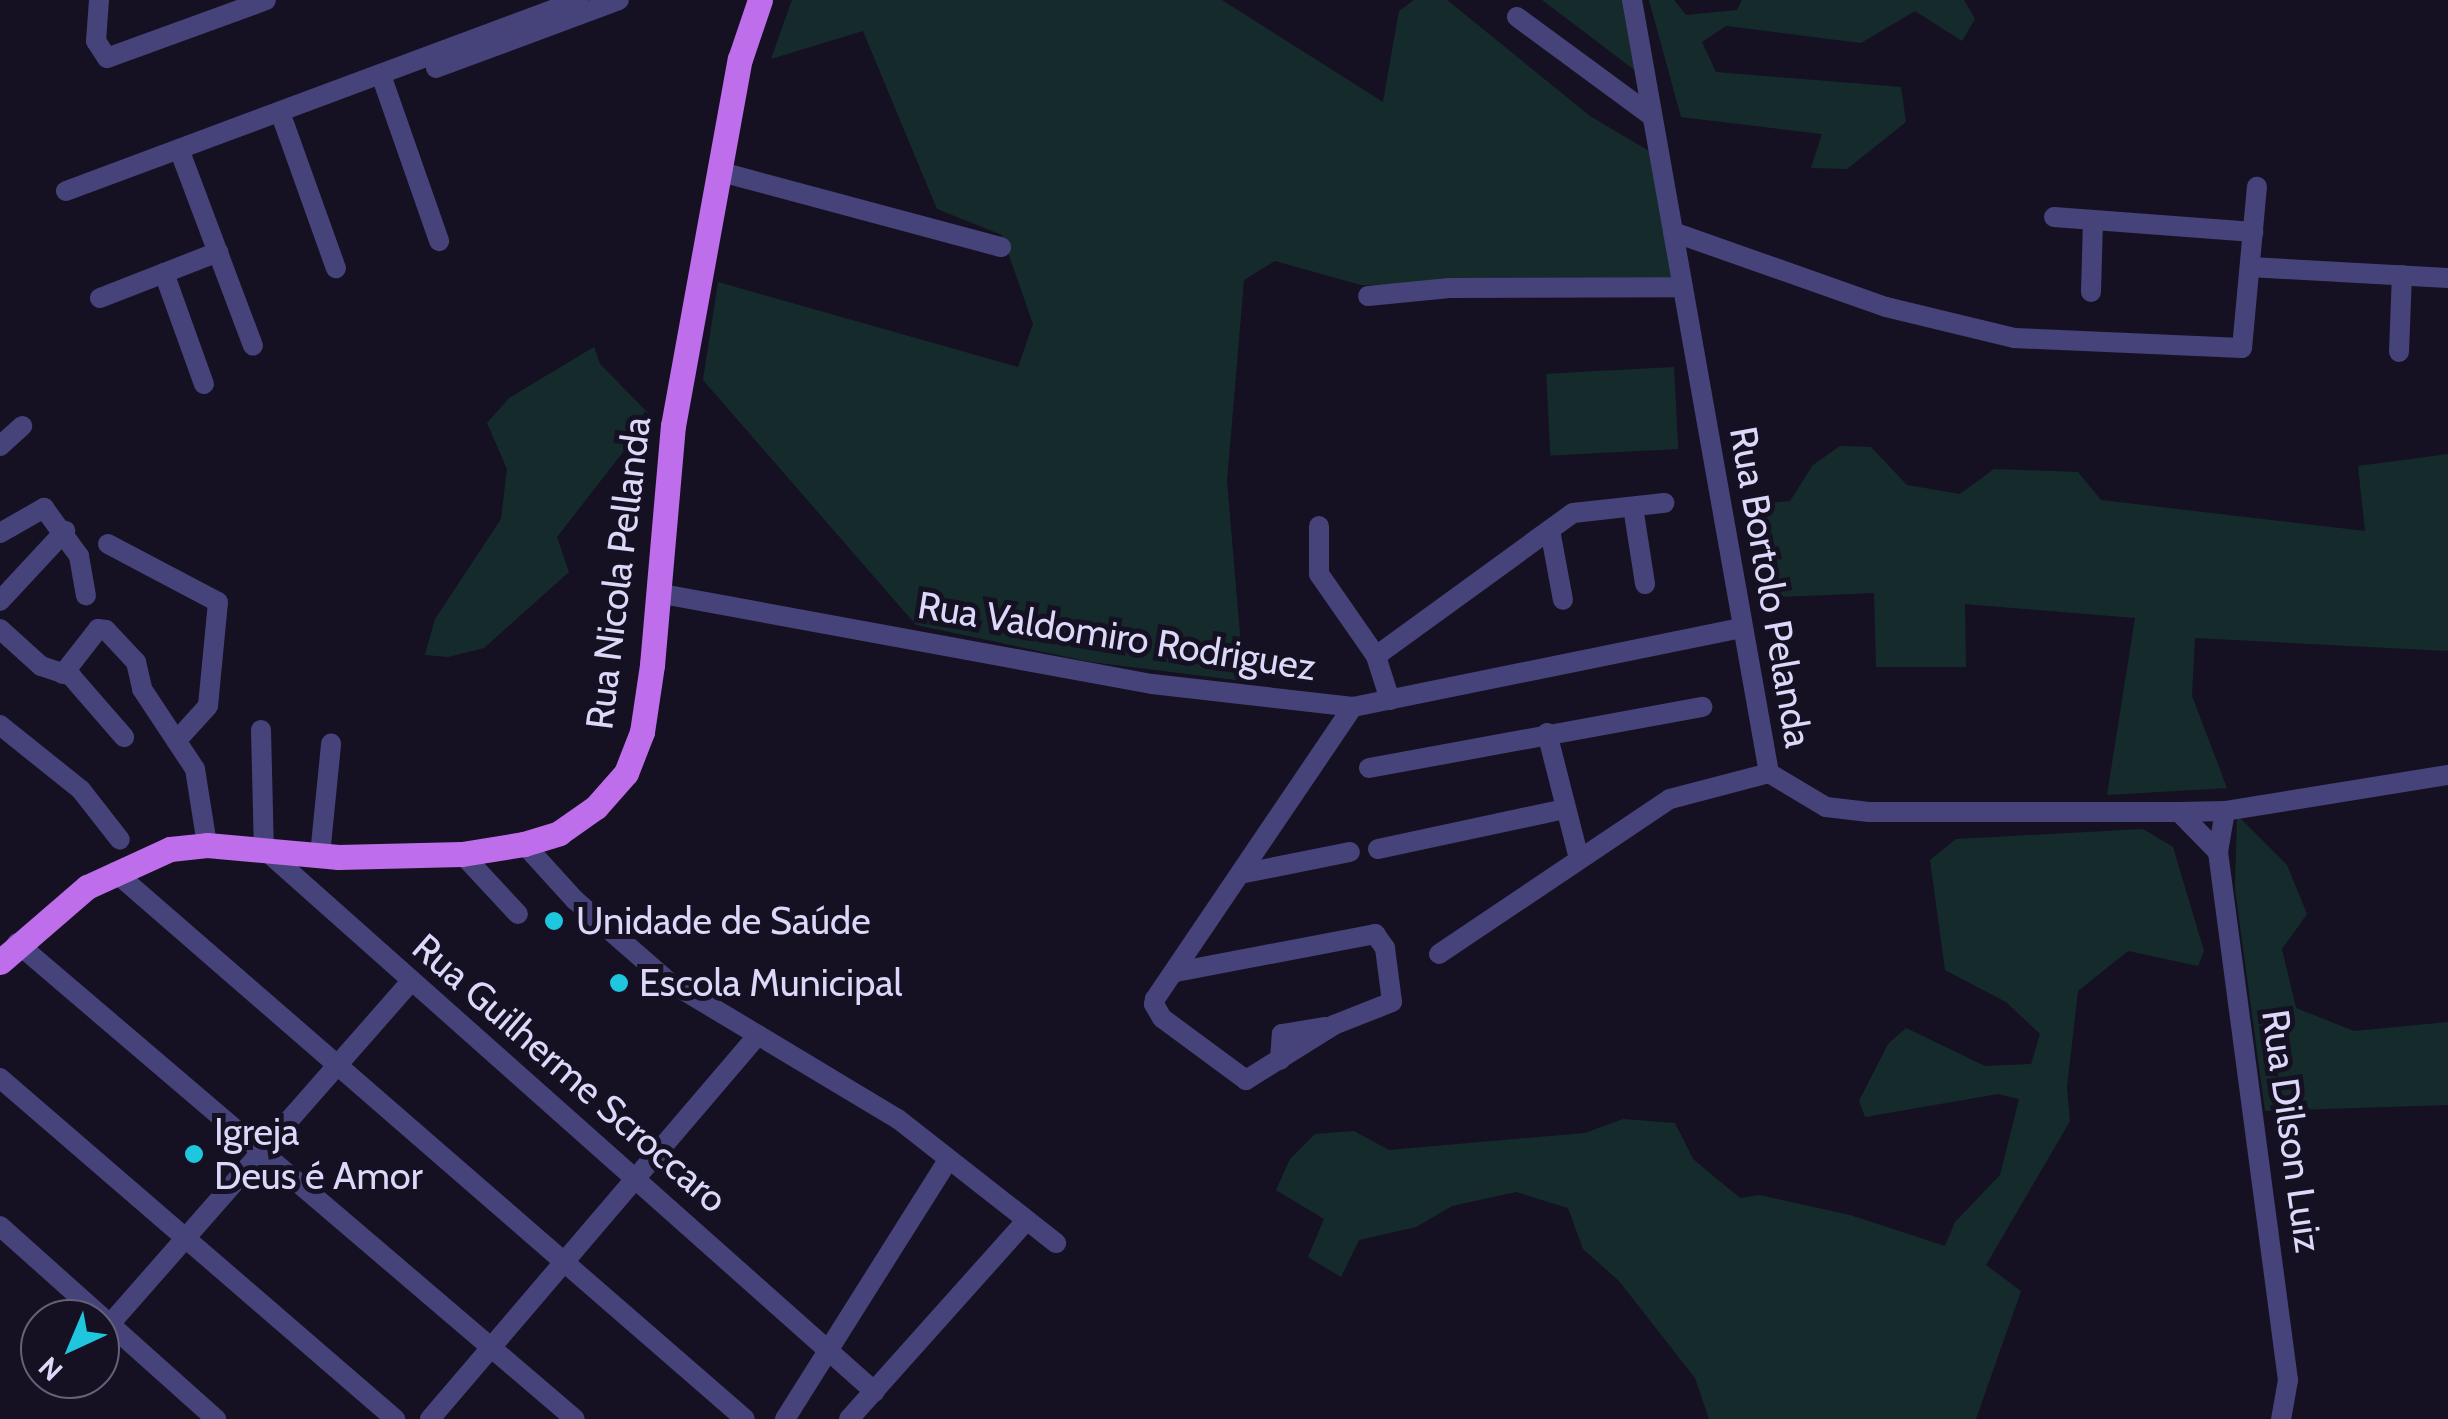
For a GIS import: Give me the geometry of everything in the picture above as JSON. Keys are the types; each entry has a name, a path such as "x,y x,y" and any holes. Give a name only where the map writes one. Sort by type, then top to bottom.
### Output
{"main road":[{"name":"Rua Nicola Pellanda","path":"8,953 115,872 170,848 207,845 320,855 462,854 524,844 559,833 596,807 626,773 642,732 673,426 740,59 760,0"}],"street":[{"path":"99,0 96,41 107,58 257,1"},
{"path":"66,191 356,84 382,79 503,36 576,6 619,0"},
{"name":"Rua Bortolo Pelanda","path":"1632,0 1769,773 1826,807 1868,812 2225,810 2448,774"},
{"path":"1516,18 1652,116"},
{"path":"382,79 438,241"},
{"path":"280,112 336,268"},
{"path":"179,149 253,346"},
{"path":"720,172 1001,247"},
{"path":"1672,232 1886,308 2014,338 2242,348 2257,188"},
{"path":"2054,217 2253,232"},
{"path":"2091,292 2094,221"},
{"path":"100,298 218,252"},
{"path":"2250,267 2448,278"},
{"path":"164,273 204,384"},
{"path":"2398,352 2402,275"},
{"path":"1368,296 1450,288 1682,287"},
{"path":"2,442 22,426"},
{"path":"1376,656 1573,513 1664,503"},
{"path":"1632,507 1645,584"},
{"path":"0,533 44,508 79,556 86,594"},
{"path":"1319,526 1319,574 1376,656 1390,700"},
{"path":"1550,530 1564,600"},
{"path":"0,601 64,531"},
{"path":"108,544 218,602 208,706 179,738"},
{"name":"Rua Valdomiro Rodriguez","path":"657,592 1152,684 1353,707 1743,628"},
{"path":"0,629 41,666 63,674 124,737"},
{"path":"63,674 98,630 106,630 136,662 142,689 179,738 201,793 207,845"},
{"path":"1176,972 1378,936 1392,1002 1334,1025 1250,1079 1235,1077 1158,1014 1155,999 1353,707"},
{"path":"1368,768 1547,732 1702,707"},
{"path":"0,725 81,790 120,840"},
{"path":"261,730 264,850"},
{"path":"1547,732 1579,859"},
{"path":"320,855 331,744"},
{"path":"1439,954 1683,792 1769,773"},
{"path":"1378,849 1565,809"},
{"name":"Rua Dilson Luiz","path":"2225,810 2218,852 2288,1380 2281,1419"},
{"path":"2179,812 2218,852"},
{"path":"524,844 575,900 668,981 898,1119 1056,1244"},
{"name":"Rua Guilherme Scroccaro","path":"264,850 410,982 641,1179 875,1392"},
{"path":"1240,874 1350,852"},
{"path":"462,854 518,914"},
{"path":"115,872 745,1419"},
{"path":"8,953 262,1151 575,1419"},
{"path":"120,1313 410,982"},
{"path":"430,1419 641,1179 758,1035"},
{"path":"0,1078 395,1419"},
{"path":"786,1419 948,1160"},
{"path":"849,1419 1026,1222"},
{"path":"0,1226 82,1299"},
{"path":"120,1333 216,1419"}],"green space":[{"path":"792,0 1222,0 1383,102 1399,11 1414,0 1447,0 1590,116 1649,151 1677,282 1361,285 1275,261 1244,280 1227,481 1244,681 1091,662 916,625 703,380 718,282 1018,367 1033,324 1002,235 937,209 863,31 771,59"},
{"path":"1542,0 1624,0 1636,71"},
{"path":"1649,0 1674,0 1686,15 1737,10 1742,0 1964,0 1975,19 1962,41 1915,11 1861,43 1726,26 1702,42 1716,72 1901,87 1906,122 1847,169 1811,168 1822,134 1681,117"},
{"path":"594,347 600,364 651,416 557,537 569,572 484,648 448,657 425,655 435,619 501,519 507,469 487,423 509,398"},
{"path":"1674,367 1678,449 1550,456 1546,374"},
{"path":"1840,446 1871,447 1907,485 1960,494 1994,469 2078,472 2101,500 2365,531 2358,466 2448,454 2448,651 2195,638 2192,696 2227,788 2107,795 2135,618 1965,604 1966,667 1876,667 1874,593 1776,597 1747,505 1790,501 1813,465"},
{"path":"2237,815 2287,865 2307,914 2282,949 2296,1008 2354,1031 2448,1022 2448,1105 2265,1111 2235,889"},
{"path":"2143,829 2173,847 2204,951 2198,966 2128,951 2078,991 2067,1087 2070,1121 1986,1265 2021,1291 1976,1419 1709,1419 1695,1378 1619,1281 1583,1249 1568,1208 1516,1192 1452,1206 1416,1227 1359,1240 1341,1277 1308,1257 1324,1219 1276,1190 1290,1159 1315,1134 1354,1131 1389,1150 1585,1133 1623,1119 1675,1123 1693,1159 1740,1198 1759,1195 1850,1215 1945,1246 1955,1222 2000,1175 2019,1099 1998,1094 1865,1117 1859,1101 1888,1044 1906,1028 1985,1066 2031,1064 2040,1034 2006,1002 1945,970 1930,860 1956,839"}],"place":[{"name":"Unidade de Saúde","path":"554,921"},
{"name":"Escola Municipal","path":"619,983"},
{"name":"Igreja Deus é Amor","path":"194,1154"}]}
